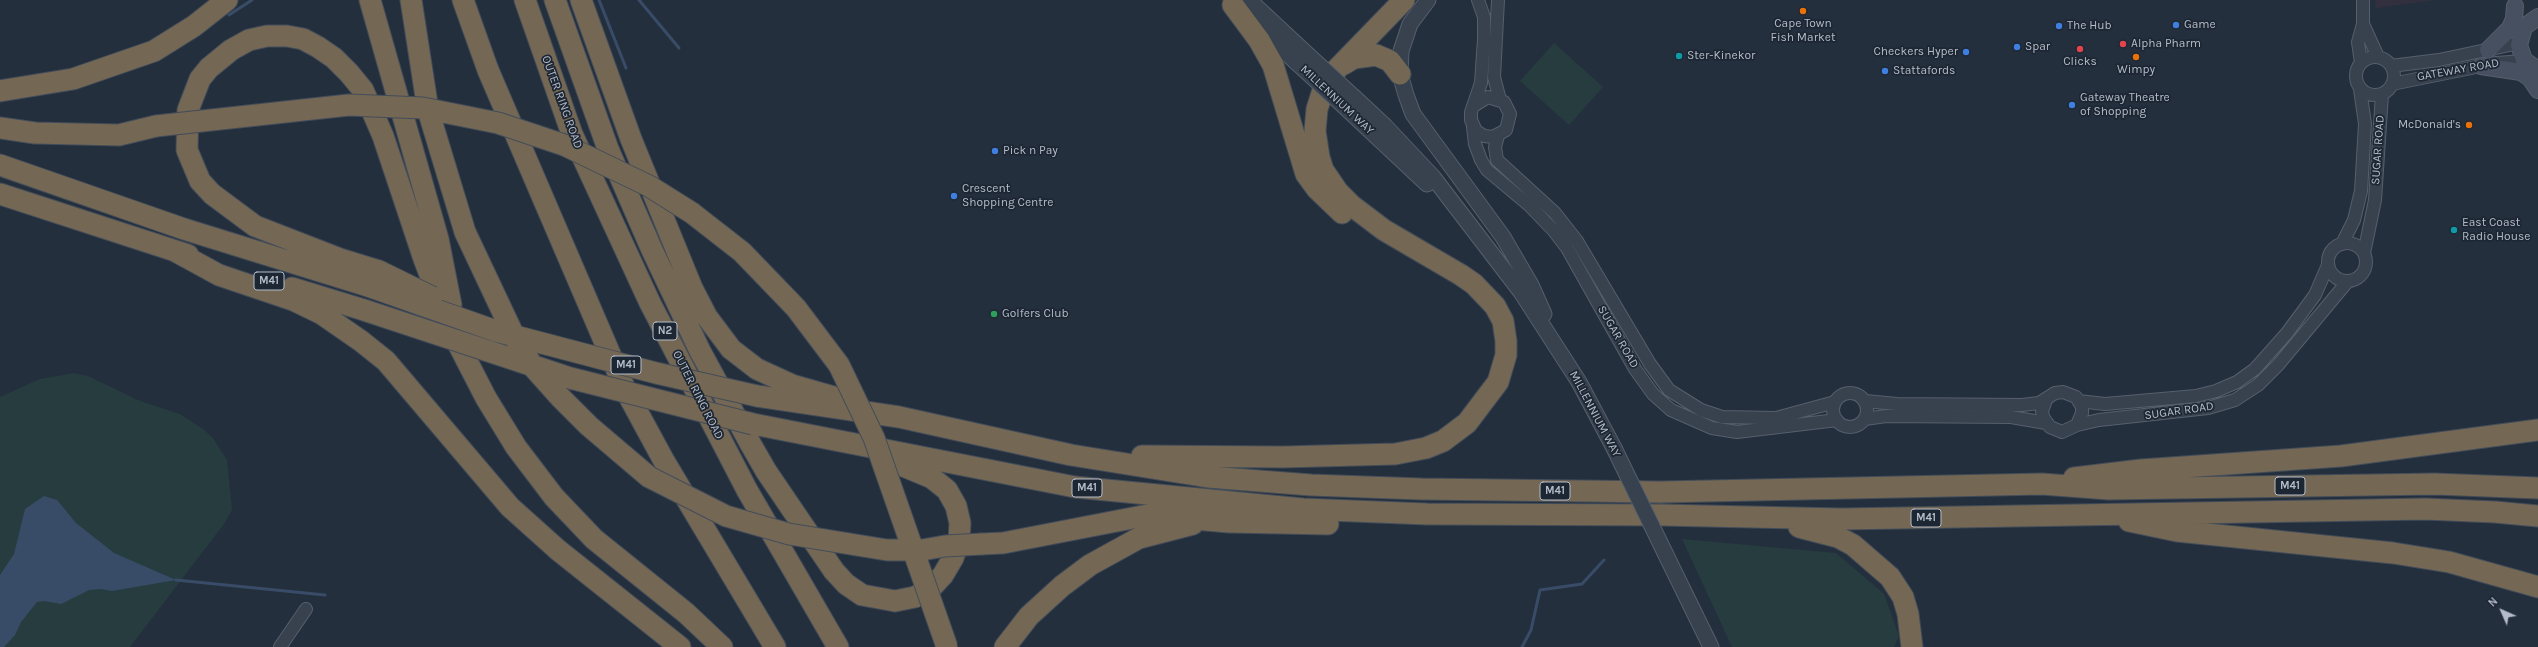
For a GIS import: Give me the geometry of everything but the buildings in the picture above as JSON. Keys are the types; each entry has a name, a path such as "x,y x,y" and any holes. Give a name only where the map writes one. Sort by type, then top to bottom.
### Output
{"highway":[{"path":"0,91 74,79 154,52 194,26 227,0"},
{"path":"370,0 438,239 451,303 452,332"},
{"path":"411,0 428,110 465,232 515,338 534,368 560,397 589,426 649,477 726,516 789,534 887,550 922,550 945,546 1003,542 1148,515 1211,521 1374,524 1427,514"},
{"path":"463,0 488,70 625,389 664,461 775,647"},
{"name":"OUTER RING ROAD","path":"524,0 572,134 650,303 747,490 838,647"},
{"path":"555,0 608,149 652,250 700,351 766,472 834,570 846,584 862,595 895,600 915,597 931,588 943,575 953,558 959,541 960,523 956,506 947,490 937,482 916,470 895,463 753,424"},
{"path":"581,0 631,138 668,232 692,288 707,317 719,334 744,360 771,377 899,417"},
{"path":"1071,455 1283,457 1395,454 1426,448 1443,441 1468,423 1498,382 1506,355 1503,321 1495,306 1474,284 1384,230 1338,192 1324,170 1319,157 1315,131 1317,109 1324,87 1337,69 1404,0"},
{"path":"1236,2 1273,65 1299,157 1316,189 1336,210 1357,221 1384,230"},
{"path":"373,279 340,259 255,226 223,203 200,181 187,150 188,110 200,80 209,68 231,50 250,40 267,36 287,36 303,39 334,58 363,90 383,136 424,259 452,332 486,398 516,447 554,497 594,539 686,613 722,647"},
{"path":"1337,69 1354,58 1376,56 1390,61 1400,74"},
{"path":"0,128 35,133 119,135 156,126 349,106 423,108 498,123 564,145 649,186 692,213 748,258 796,308 840,365 874,438 947,647"},
{"name":"M41","path":"0,165 184,229 373,279 496,331 656,373 757,396 899,417 1071,455 1208,477 1311,485 1420,490 1661,492 2042,484 2108,489 2435,484 2538,488"},
{"name":"M41","path":"0,194 364,310 570,378 753,424 1075,487 1303,509 1427,514 1906,519 2101,513 2425,509 2495,512 2538,516"},
{"path":"175,251 219,275 293,300 322,314 361,341 386,362 510,507 558,550 680,647"},
{"path":"2455,440 2538,417"},
{"path":"2042,484 2100,474 2342,456 2538,430"},
{"path":"2101,513 2138,524 2177,531 2393,553 2449,562 2538,587"},
{"path":"1752,517 1838,537 1874,561 1890,577 1903,597 1912,632 1912,647"},
{"path":"1005,647 1028,616 1062,586 1119,548 1159,532 1211,521"}],"main road":[{"path":"2514,3 2521,37 2520,53 2535,68"},
{"path":"2488,50 2510,28 2514,19 2514,3"},
{"path":"2521,37 2529,22 2538,17"},
{"path":"2481,66 2521,72 2530,78 2538,90"}],"street":[{"path":"1428,0 1414,18 1405,35 1401,51 1400,74 1414,114 1504,237 1531,285 1563,355"},
{"path":"1478,0 1484,17 1484,39 1481,83 1471,116 1473,127 1484,136 1498,136 1506,130 1510,118 1509,110 1500,100 1494,77 1498,0"},
{"path":"2362,0 2363,24 2378,57 2391,66 2394,73 2392,84 2382,94 2372,95 2360,89 2355,76 2361,63 2367,58 2378,57"},
{"name":"MILLENNIUM WAY","path":"1236,2 1257,24 1302,58 1351,104 1427,184 1449,200 1521,292 1563,355 1614,448 1711,647"},
{"path":"2361,63 2358,37 2363,24"},
{"name":"GATEWAY ROAD","path":"2391,66 2488,50 2521,37"},
{"name":"GATEWAY ROAD","path":"2392,84 2481,66 2535,68"},
{"name":"SUGAR ROAD","path":"2342,244 2354,220 2361,191 2365,124 2360,89"},
{"name":"SUGAR ROAD","path":"2364,253 2375,200 2382,94"},
{"path":"1475,105 1488,97 1500,100"},
{"name":"SUGAR ROAD","path":"1473,127 1475,144 1481,160 1487,170 1530,206 1554,231 1566,248 1636,369 1653,394 1671,410 1712,428 1737,432 1837,420"},
{"name":"SUGAR ROAD","path":"1498,136 1495,147 1497,160 1555,213 1577,241 1650,364 1669,390 1701,410 1722,417 1776,418 1835,402"},
{"path":"2342,244 2355,244 2364,253 2366,263 2363,272 2356,279 2348,281 2335,277 2328,265 2332,251 2342,244"},
{"name":"SUGAR ROAD","path":"2079,401 2105,404 2196,396 2216,391 2237,382 2255,369 2316,295 2328,265"},
{"name":"SUGAR ROAD","path":"2077,425 2099,420 2208,408 2235,400 2258,385 2278,365 2348,281"},
{"path":"2064,392 2071,394 2079,401 2082,413 2077,425 2062,432 2046,423 2005,417 1886,416 1865,419 1854,427 1846,426 1837,420 1833,411 1835,402 1847,393 1854,393 1865,401 1897,404 2022,405 2046,400 2055,393 2064,392"},
{"path":"2046,400 2042,411 2046,423"},
{"path":"1865,401 1868,410 1865,419"},
{"path":"280,647 306,609"}],"shaded area":[{"path":"2375,0 2436,0 2376,8"}],"green space":[{"path":"1554,43 1603,87 1569,125 1520,81"},
{"path":"74,373 88,376 140,401 180,414 203,429 213,438 227,460 232,510 224,524 130,647 0,647 0,397 40,379"},
{"path":"1682,539 1836,553 1884,594 1899,636 1894,647 1732,647"}],"water":[{"path":"44,496 57,500 76,523 114,553 176,580 112,591 101,589 89,590 61,604 44,601 37,602 21,622 15,635 4,647 0,647 0,575 14,554 25,509"}],"waterway":[{"path":"229,15 252,0"},
{"path":"599,0 626,68"},
{"path":"639,0 679,48"},
{"path":"1522,647 1531,630 1540,590 1582,584 1604,560"},
{"path":"176,580 325,595"}],"place":[{"name":"Cape Town Fish Market","path":"1803,11"},
{"name":"Game","path":"2176,25"},
{"name":"The Hub","path":"2059,26"},
{"name":"Alpha Pharm","path":"2123,44"},
{"name":"Spar","path":"2017,47"},
{"name":"Clicks","path":"2080,49"},
{"name":"Checkers Hyper","path":"1966,52"},
{"name":"Ster-Kinekor","path":"1679,56"},
{"name":"Wimpy","path":"2136,57"},
{"name":"Stattafords","path":"1885,71"},
{"name":"Gateway Theatre of Shopping","path":"2072,105"},
{"name":"McDonald's","path":"2469,125"},
{"name":"Pick n Pay","path":"995,151"},
{"name":"Crescent Shopping Centre","path":"954,196"},
{"name":"East Coast Radio House","path":"2454,230"},
{"name":"Golfers Club","path":"994,314"}]}
